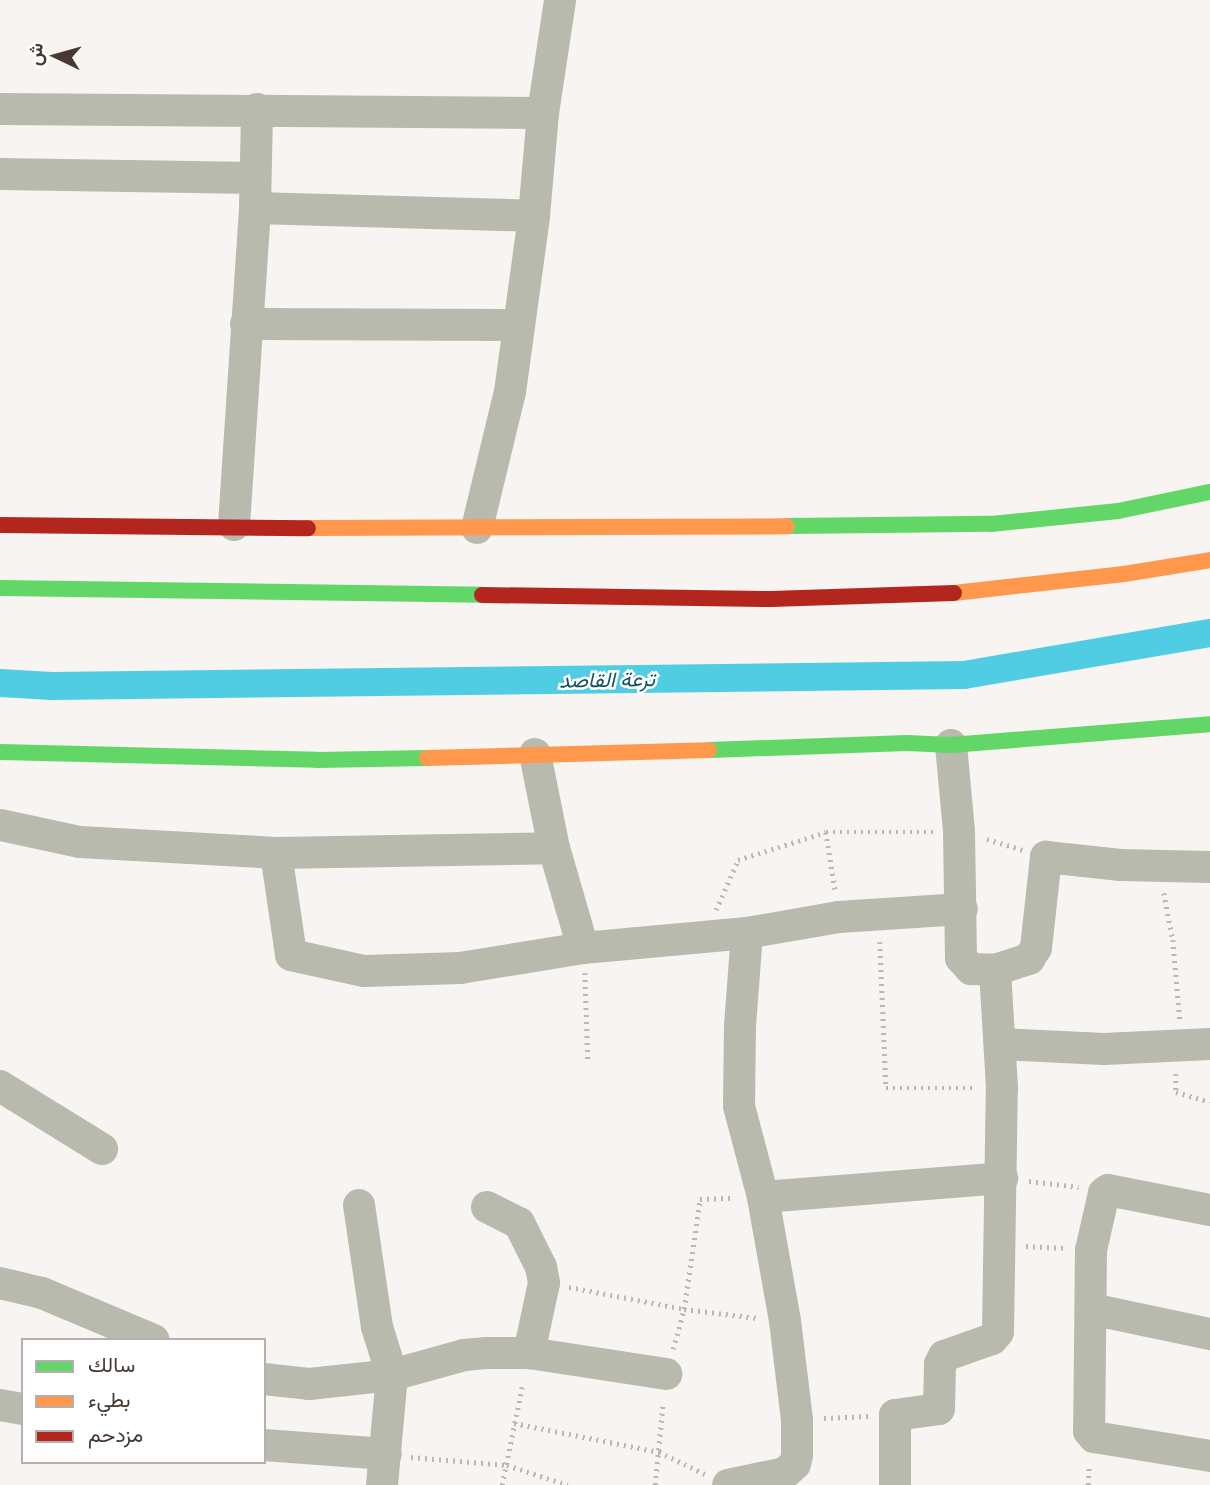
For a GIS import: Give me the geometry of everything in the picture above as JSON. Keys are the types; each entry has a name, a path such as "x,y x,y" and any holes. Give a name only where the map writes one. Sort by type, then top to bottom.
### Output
{"street":[{"path":"477,528 510,392 534,216 543,113 560,0"},
{"path":"0,108 257,108 543,113"},
{"path":"234,525 255,193 257,108"},
{"path":"0,174 534,216"},
{"path":"246,324 519,325"},
{"path":"0,525 234,525 354,530 991,524 1118,511 1210,492"},
{"path":"0,588 771,599 965,593 1124,574 1210,560"},
{"path":"0,752 317,760 907,743 951,745 1210,724"},
{"path":"951,745 959,831 962,963 971,969 995,970 1029,959 1036,948 1046,857 1121,865 1210,867"},
{"path":"535,754 555,848 583,948"},
{"path":"0,825 80,842 276,853 555,848"},
{"path":"276,853 289,951 295,958 364,971 460,968 583,948 747,933 839,917 962,909"},
{"path":"729,1485 791,1469 797,1455 797,1420 785,1321 763,1197 739,1106 740,1027 747,933"},
{"path":"895,1485 897,1414 939,1409 940,1364 944,1356 992,1339 998,1332 1002,1088 995,970"},
{"path":"1001,1044 1104,1049 1196,1044"},
{"path":"0,1086 102,1149"},
{"path":"763,1197 1002,1178"},
{"path":"1210,1210 1108,1190 1104,1193 1091,1250 1090,1436 1210,1456"},
{"path":"359,1205 377,1326 392,1376 382,1485"},
{"path":"487,1208 520,1223 541,1267 544,1283 528,1353"},
{"path":"0,1283 42,1293 149,1338"},
{"path":"1091,1309 1210,1334"},
{"path":"266,1380 309,1384 392,1376 464,1355 528,1353 666,1374"},
{"path":"0,1405 21,1409"},
{"path":"266,1445 386,1454"}],"path":[{"path":"703,937 738,860 826,832 959,831 1046,857"},
{"path":"826,832 839,917"},
{"path":"1159,864 1196,1044 1176,1092 1210,1102"},
{"path":"879,913 886,1088 1002,1088"},
{"path":"583,948 588,1059"},
{"path":"1002,1178 1108,1190"},
{"path":"655,1485 666,1374 684,1309 699,1199"},
{"path":"998,1244 1091,1250"},
{"path":"544,1283 684,1309 785,1321"},
{"path":"502,1485 528,1353"},
{"path":"797,1420 897,1414"},
{"path":"514,1423 659,1452 729,1485"},
{"path":"386,1454 507,1465 568,1485"}],"waterway":[{"name":"ترعة القاصد","path":"0,683 52,686 964,675 1210,633"}],"traffic: fast":[{"path":"787,526 991,524 1118,511 1210,492"},
{"path":"0,588 482,595"},
{"path":"709,750 907,743 951,745 1210,724"},
{"path":"0,752 317,760 427,758"}],"traffic: slow":[{"path":"308,528 787,526"},
{"path":"954,593 1124,574 1210,560"},
{"path":"427,758 709,750"}],"traffic: jam":[{"path":"0,525 308,528"},
{"path":"482,595 771,599 954,593"}]}
